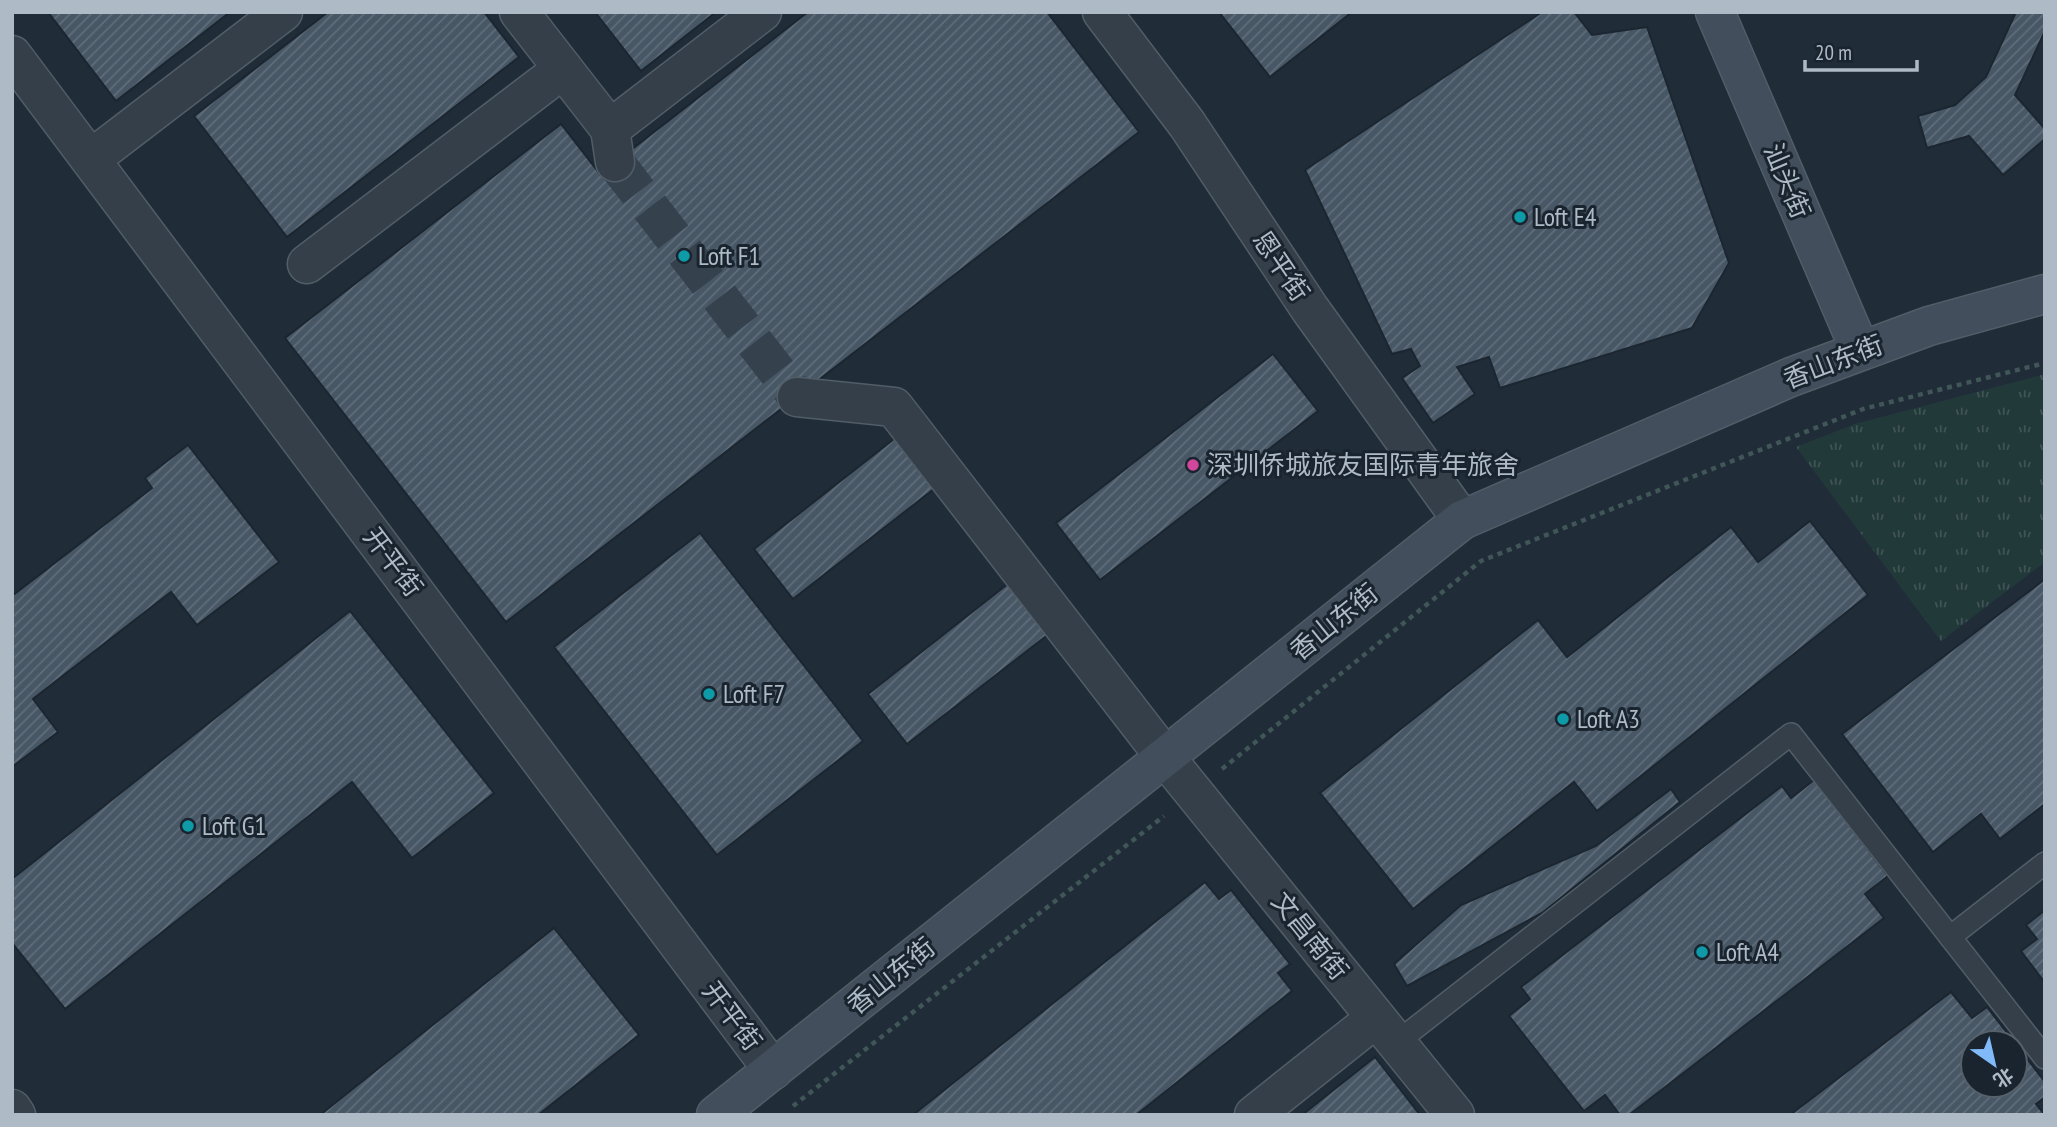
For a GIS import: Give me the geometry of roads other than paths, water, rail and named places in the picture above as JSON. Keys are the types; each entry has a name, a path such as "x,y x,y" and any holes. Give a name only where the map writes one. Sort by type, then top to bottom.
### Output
{"street":[{"path":"91,159 282,12"},
{"path":"519,12 563,69 612,146 762,12"},
{"name":"恩平街","path":"1102,12 1187,124 1310,309 1462,520"},
{"name":"汕头街","path":"1715,12 1860,350"},
{"name":"开平街","path":"12,55 773,1070"},
{"path":"307,264 563,69"},
{"name":"香山东街","path":"716,1115 1462,520 1791,376 1929,326 2045,294"},
{"name":"文昌南街","path":"797,397 894,407 1165,757 1455,1115"},
{"path":"1254,1115 1386,1030"},
{"path":"12,1109 16,1115"}],"lane":[{"path":"1386,1030 1791,734 2045,1058"},
{"path":"1950,937 2045,863"}],"tunnel":[{"path":"615,162 797,397"}],"place":[{"name":"Loft E4","path":"1520,217"},
{"name":"Loft F1","path":"684,256"},
{"name":"深圳侨城旅友国际青年旅舍","path":"1193,465"},
{"name":"Loft F7","path":"709,694"},
{"name":"Loft A3","path":"1563,719"},
{"name":"Loft G1","path":"188,826"},
{"name":"Loft A4","path":"1702,952"}]}
